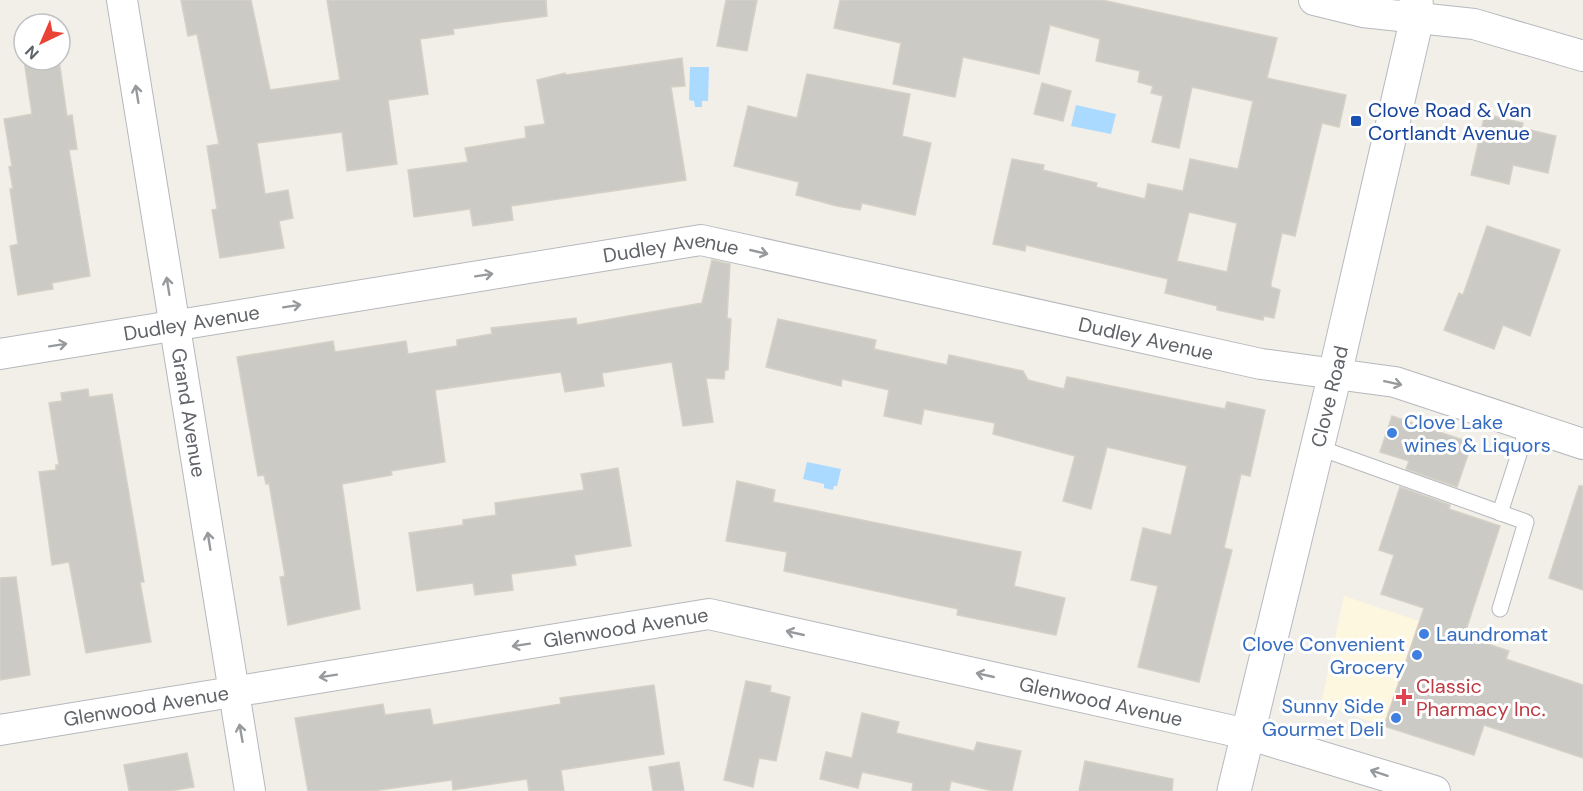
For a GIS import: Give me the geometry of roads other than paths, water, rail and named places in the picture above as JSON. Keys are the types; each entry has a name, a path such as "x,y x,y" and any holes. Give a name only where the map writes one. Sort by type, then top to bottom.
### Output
{"main road":[{"name":"Clove Road","path":"1234,791 1335,374 1417,9"}],"street":[{"name":"Grand Avenue","path":"122,0 250,791"},
{"path":"1314,0 1363,12 1417,9 1583,56"},
{"name":"Dudley Avenue","path":"0,354 700,240 1261,364 1395,382 1583,444"},
{"name":"Glenwood Avenue","path":"0,730 709,614 1247,734 1435,791"}],"lane":[{"path":"1500,513 1528,426"},
{"path":"1317,447 1526,522 1500,609"}],"water":[{"path":"690,67 709,67 708,101 702,101 702,107 695,107 694,101 689,100"},
{"path":"1076,105 1116,114 1111,134 1071,126"},
{"path":"807,462 841,469 837,486 834,486 833,490 824,488 824,484 803,479"}],"place":[{"name":"Clove Road & Van Cortlandt Avenue","path":"1356,121"},
{"name":"Clove Lake wines & Liquors","path":"1392,433"},
{"name":"Laundromat","path":"1424,634"},
{"name":"Clove Convenient Grocery","path":"1417,655"},
{"name":"Classic Pharmacy Inc.","path":"1404,697"},
{"name":"Sunny Side Gourmet Deli","path":"1396,718"}]}
